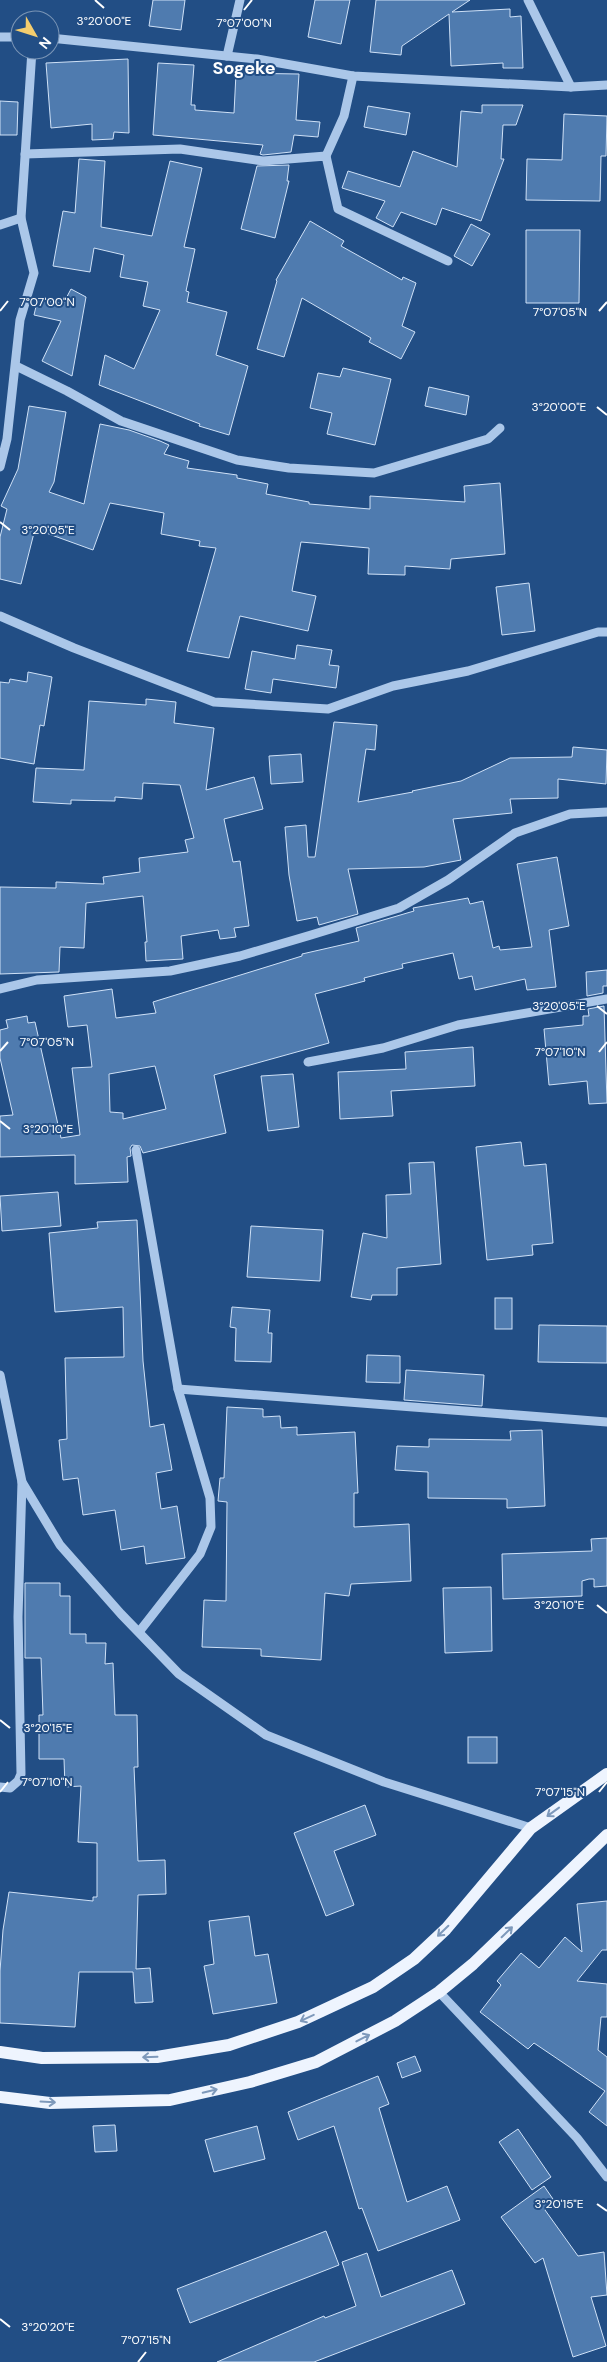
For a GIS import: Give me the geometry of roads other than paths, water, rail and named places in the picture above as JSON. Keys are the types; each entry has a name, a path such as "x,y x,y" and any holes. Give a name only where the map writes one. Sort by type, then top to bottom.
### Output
{"main road":[{"path":"0,2052 42,2058 157,2057 229,2045 298,2022 373,1987 414,1959 446,1929 531,1828 607,1774"},
{"path":"0,2097 50,2103 170,2100 232,2086 316,2062 395,2021 439,1992 473,1964 607,1835"}],"street":[{"path":"227,56 240,0"},
{"path":"528,0 571,86"},
{"path":"60,39 257,59 353,76 571,86 607,85"},
{"path":"0,467 7,440 20,320 34,273 21,218 31,60"},
{"path":"353,76 344,116 326,156 338,209 448,260"},
{"path":"25,154 180,149 263,161 326,156"},
{"path":"0,225 21,218"},
{"path":"16,366 67,391 120,421 237,460 289,468 374,473 488,439 500,428"},
{"path":"0,616 74,648 214,702 328,709 393,686 468,671 598,632 607,632"},
{"path":"0,990 37,980 170,971 240,956 399,908 448,880 515,834 570,814 607,812"},
{"path":"308,1062 383,1048 458,1025 607,999"},
{"path":"136,1150 178,1389 210,1498 211,1527 200,1554 138,1632"},
{"path":"0,1375 22,1482 18,1617 21,1774 18,1781 10,1788 0,1787"},
{"path":"178,1389 607,1422"},
{"path":"22,1482 60,1545 138,1632 179,1674 266,1735 384,1782 531,1828"},
{"path":"439,1992 577,2138 607,2177"}],"district":[{"name":"Sogeke","path":"244,68"}]}
